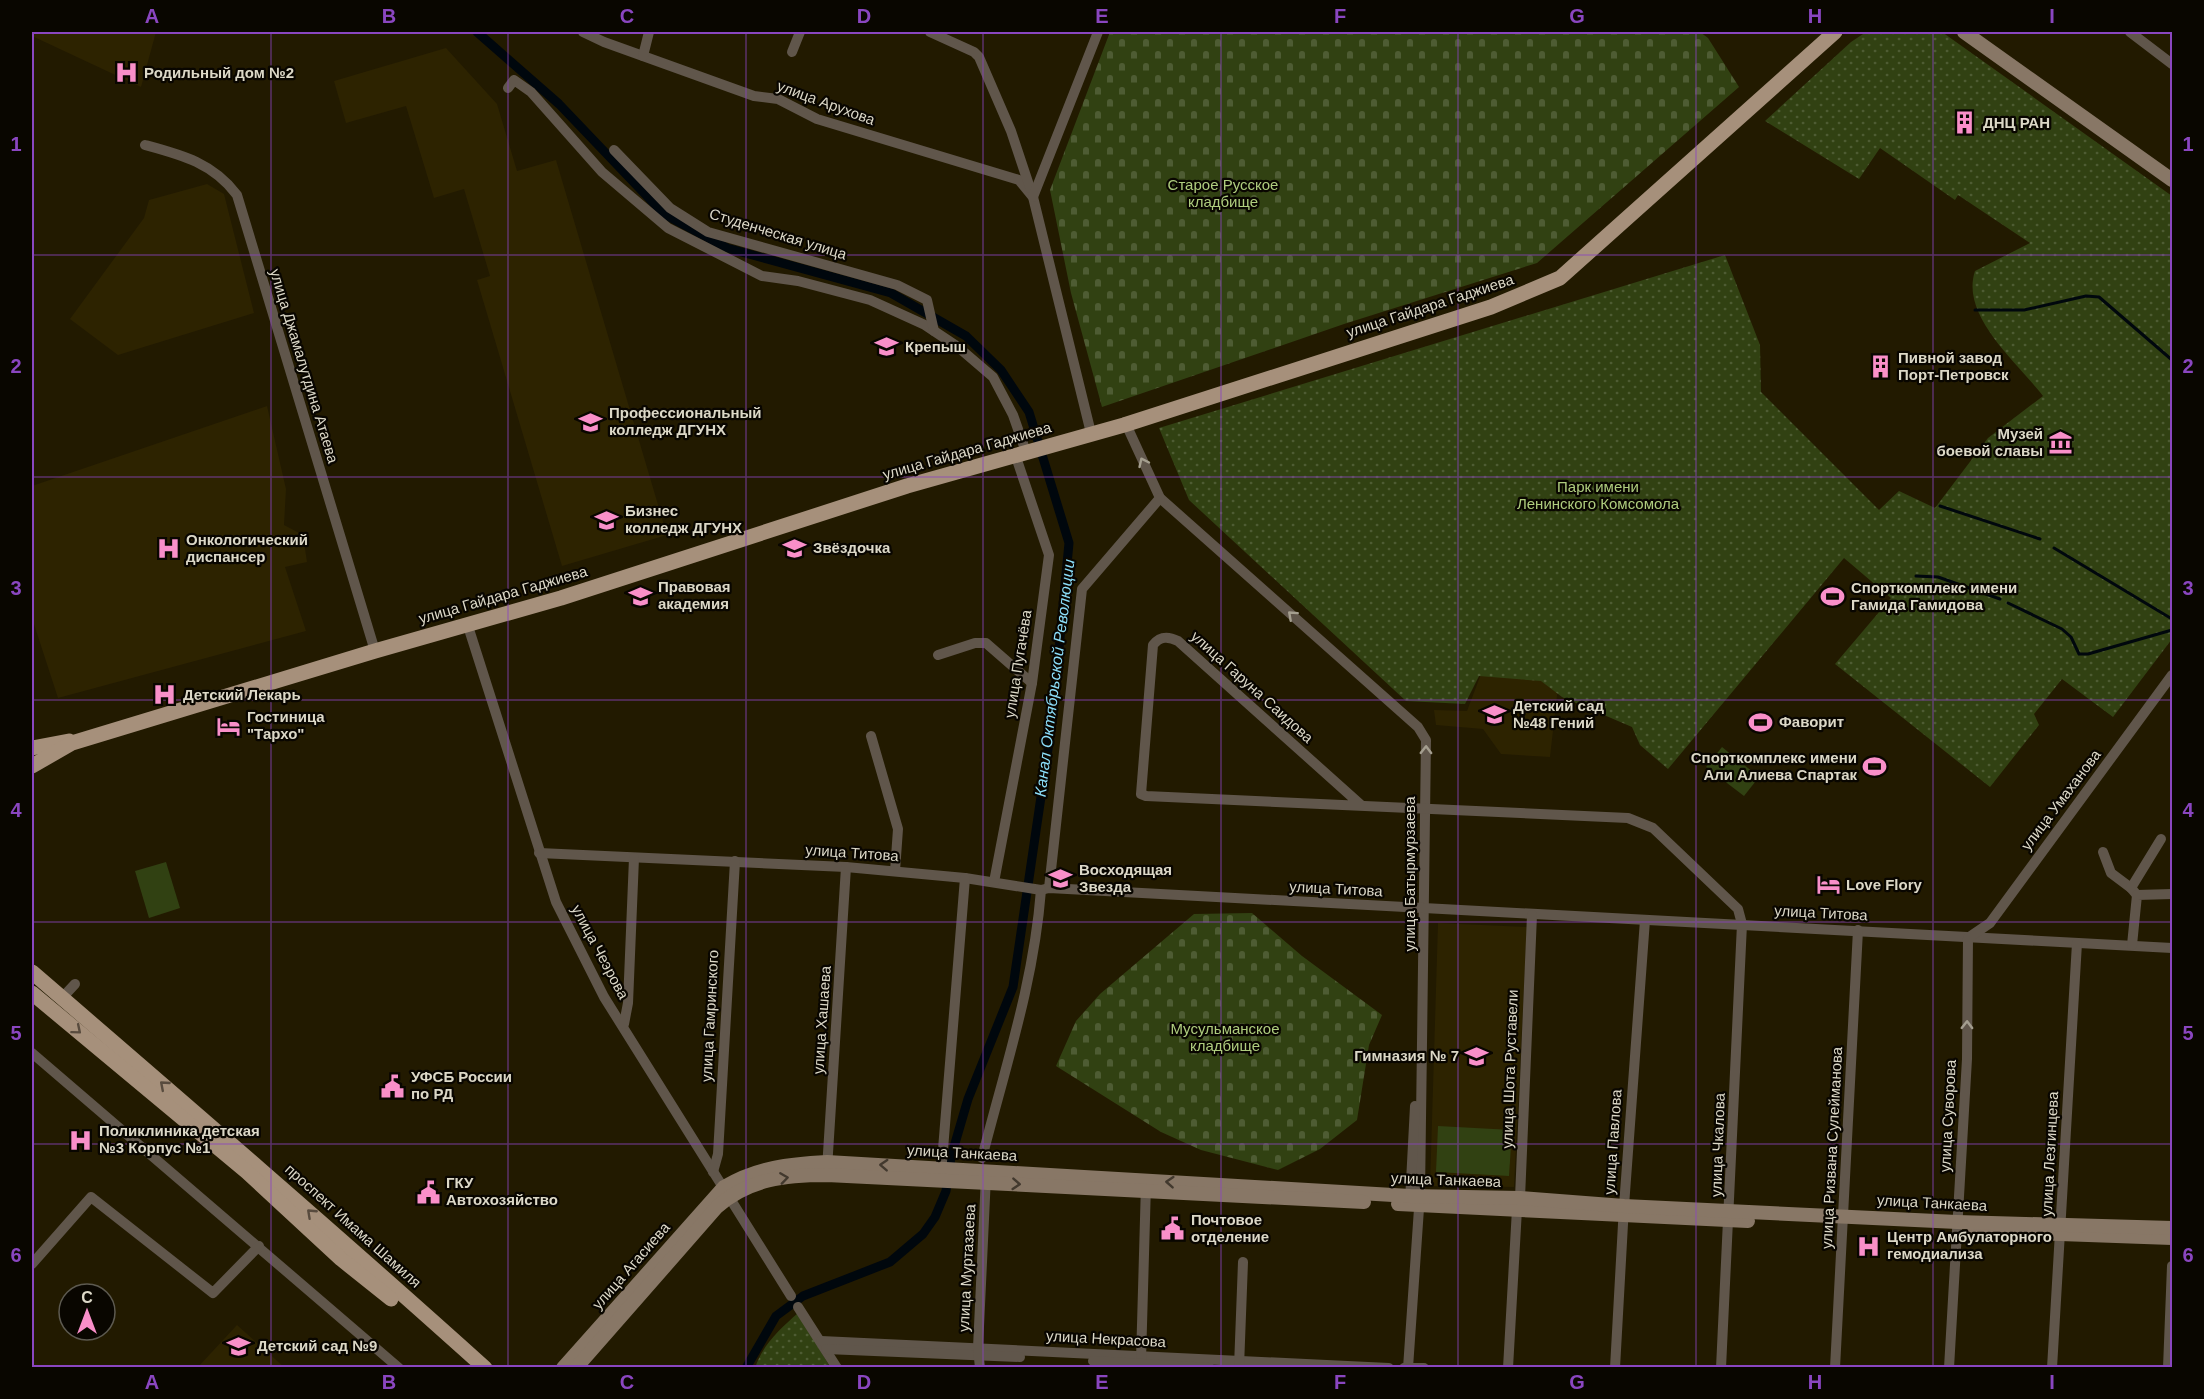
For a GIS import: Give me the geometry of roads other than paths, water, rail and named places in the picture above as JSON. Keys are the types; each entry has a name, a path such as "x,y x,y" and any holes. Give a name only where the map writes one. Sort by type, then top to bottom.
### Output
{"main road":[{"name":"улица Гайдара Гаджиева","path":"32,748 71,740 179,709 661,567 907,486 1126,423 1490,305 1559,276 1833,32"},
{"path":"1965,32 2172,179"},
{"name":"улица Гайдара Гаджиева","path":"32,766 72,743 374,650"},
{"name":"проспект Имама Шамиля","path":"32,972 293,1196 485,1368"},
{"name":"проспект Имама Шамиля","path":"32,993 247,1172 341,1258 414,1317 470,1368"},
{"name":"улица Танкаева","path":"727,1192 763,1181 827,1169 941,1172 958,1175 984,1170 1146,1187 2060,1230 2172,1238"},
{"name":"улица Агасиева","path":"563,1368 727,1192"},
{"name":"улица Агасиева","path":"576,1368 727,1192"},
{"name":"улица Танкаева","path":"2060,1230 2172,1228"}],"street":[{"name":"улица Арухова","path":"583,32 604,42 754,96 778,99 818,119 1019,180 1033,197"},
{"path":"643,56 649,32"},
{"path":"792,52 800,32"},
{"path":"930,32 974,52 979,57 1011,131 1033,197 1090,432"},
{"path":"1033,197 1098,32"},
{"path":"2130,32 2172,64"},
{"name":"улица Пугачёва","path":"508,88 514,80 531,92 602,172 668,228 762,276 798,281 870,300 934,331 993,377 1013,415 1049,555 1032,683 994,882"},
{"name":"улица Джамалутдина Атаева","path":"145,145 204,164 228,183 237,195 374,650"},
{"name":"Студенческая улица","path":"614,150 670,208 708,232 897,285 927,300 934,331"},
{"name":"улица Батырмурзаева","path":"1126,423 1160,498 1424,733 1426,740 1424,909 1414,1200 1411,1217 1405,1367"},
{"name":"улица Муртазаева","path":"979,1357 984,1170 1024,1007 1045,889 1082,589 1160,498"},
{"name":"улица Чеэрова","path":"468,624 515,770 538,853 556,902 604,997 624,1024 791,1296"},
{"name":"улица Гаруна Саидова","path":"1361,805 1178,640 1163,637 1153,645 1141,794 1424,809 1629,818 1641,821 1653,828 1735,906 1742,924"},
{"path":"938,655 975,643 986,643 1032,683"},
{"name":"улица Умаханова","path":"1968,938 1990,923 2172,675"},
{"path":"871,736 898,829 895,871"},
{"path":"2132,945 2134,891 2161,838"},
{"path":"2103,852 2111,873 2134,891 2172,894"},
{"name":"улица Титова","path":"538,853 846,867 965,878 1020,888 2172,948"},
{"path":"624,1024 628,1003 634,858"},
{"name":"улица Гамринского","path":"713,1172 718,1154 735,861"},
{"name":"улица Хашаева","path":"827,1169 846,867"},
{"path":"941,1172 965,878"},
{"name":"улица Шота Руставели","path":"1508,1368 1519,1204 1532,915"},
{"name":"улица Павлова","path":"1616,1368 1624,1211 1645,920"},
{"name":"улица Чкалова","path":"1721,1368 1730,1216 1742,924"},
{"name":"улица Ризвана Сулейманова","path":"1835,1368 1858,930"},
{"name":"улица Суворова","path":"1949,1368 1967,1059 1968,938"},
{"name":"улица Лезгинцева","path":"2052,1368 2077,942"},
{"path":"62,998 75,984"},
{"path":"32,1053 399,1368"},
{"path":"1141,1360 1146,1187"},
{"path":"32,1264 91,1197 213,1293 259,1246"},
{"path":"1239,1364 1244,1262"},
{"path":"2168,1368 2172,1266"},
{"path":"798,1307 837,1368"},
{"name":"улица Некрасова","path":"824,1345 979,1357 1389,1368"},
{"name":"улица Некрасова","path":"1141,1360 1210,1368"},
{"path":"1405,1367 1424,1368"}],"waterway":[{"name":"Канал Октябрьской Революции","path":"477,32 559,104 664,214 727,248 891,293 966,336 1001,370 1029,412 1069,543 1052,722 1013,987 968,1099 951,1157 946,1191 935,1217 923,1234 890,1262 803,1296 776,1316 746,1368"},
{"path":"1975,310 2024,310 2086,296 2099,297 2172,360"},
{"path":"1940,506 2040,539"},
{"path":"2054,548 2172,619"},
{"path":"1916,576 1938,577 2000,599"},
{"path":"2008,603 2062,629 2071,637 2079,654 2088,654 2172,630"}],"place":[{"name":"Родильный дом №2","path":"126,73"},
{"name":"ДНЦ РАН","path":"1965,123"},
{"name":"Крепыш","path":"887,347"},
{"name":"Пивной завод Порт-Петровск","path":"1880,367"},
{"name":"Профессиональный колледж ДГУНХ","path":"591,422"},
{"name":"Музей боевой славы","path":"2061,443"},
{"name":"Бизнес колледж ДГУНХ","path":"607,520"},
{"name":"Звёздочка","path":"795,548"},
{"name":"Онкологический диспансер","path":"168,549"},
{"name":"Правовая академия","path":"640,596"},
{"name":"Спорткомплекс имени Гамида Гамидова","path":"1833,597"},
{"name":"Детский Лекарь","path":"165,695"},
{"name":"Детский сад №48 Гений","path":"1495,715"},
{"name":"Фаворит","path":"1761,722"},
{"name":"Гостиница \"Тархо\"","path":"229,726"},
{"name":"Спорткомплекс имени Али Алиева Спартак","path":"1875,767"},
{"name":"Восходящая Звезда","path":"1061,879"},
{"name":"Love Flory","path":"1828,885"},
{"name":"Гимназия № 7","path":"1477,1056"},
{"name":"УФСБ России по РД","path":"393,1086"},
{"name":"Поликлиника детская №3 Корпус №1","path":"81,1140"},
{"name":"ГКУ Автохозяйство","path":"428,1192"},
{"name":"Почтовое отделение","path":"1173,1229"},
{"name":"Центр Амбулаторного гемодиализа","path":"1869,1246"},
{"name":"Детский сад №9","path":"239,1346"}],"park label":[{"name":"Старое Русское кладбище","path":"1223,194"},
{"name":"Парк имени Ленинского Комсомола","path":"1598,496"},
{"name":"Мусульманское кладбище","path":"1225,1038"}]}
